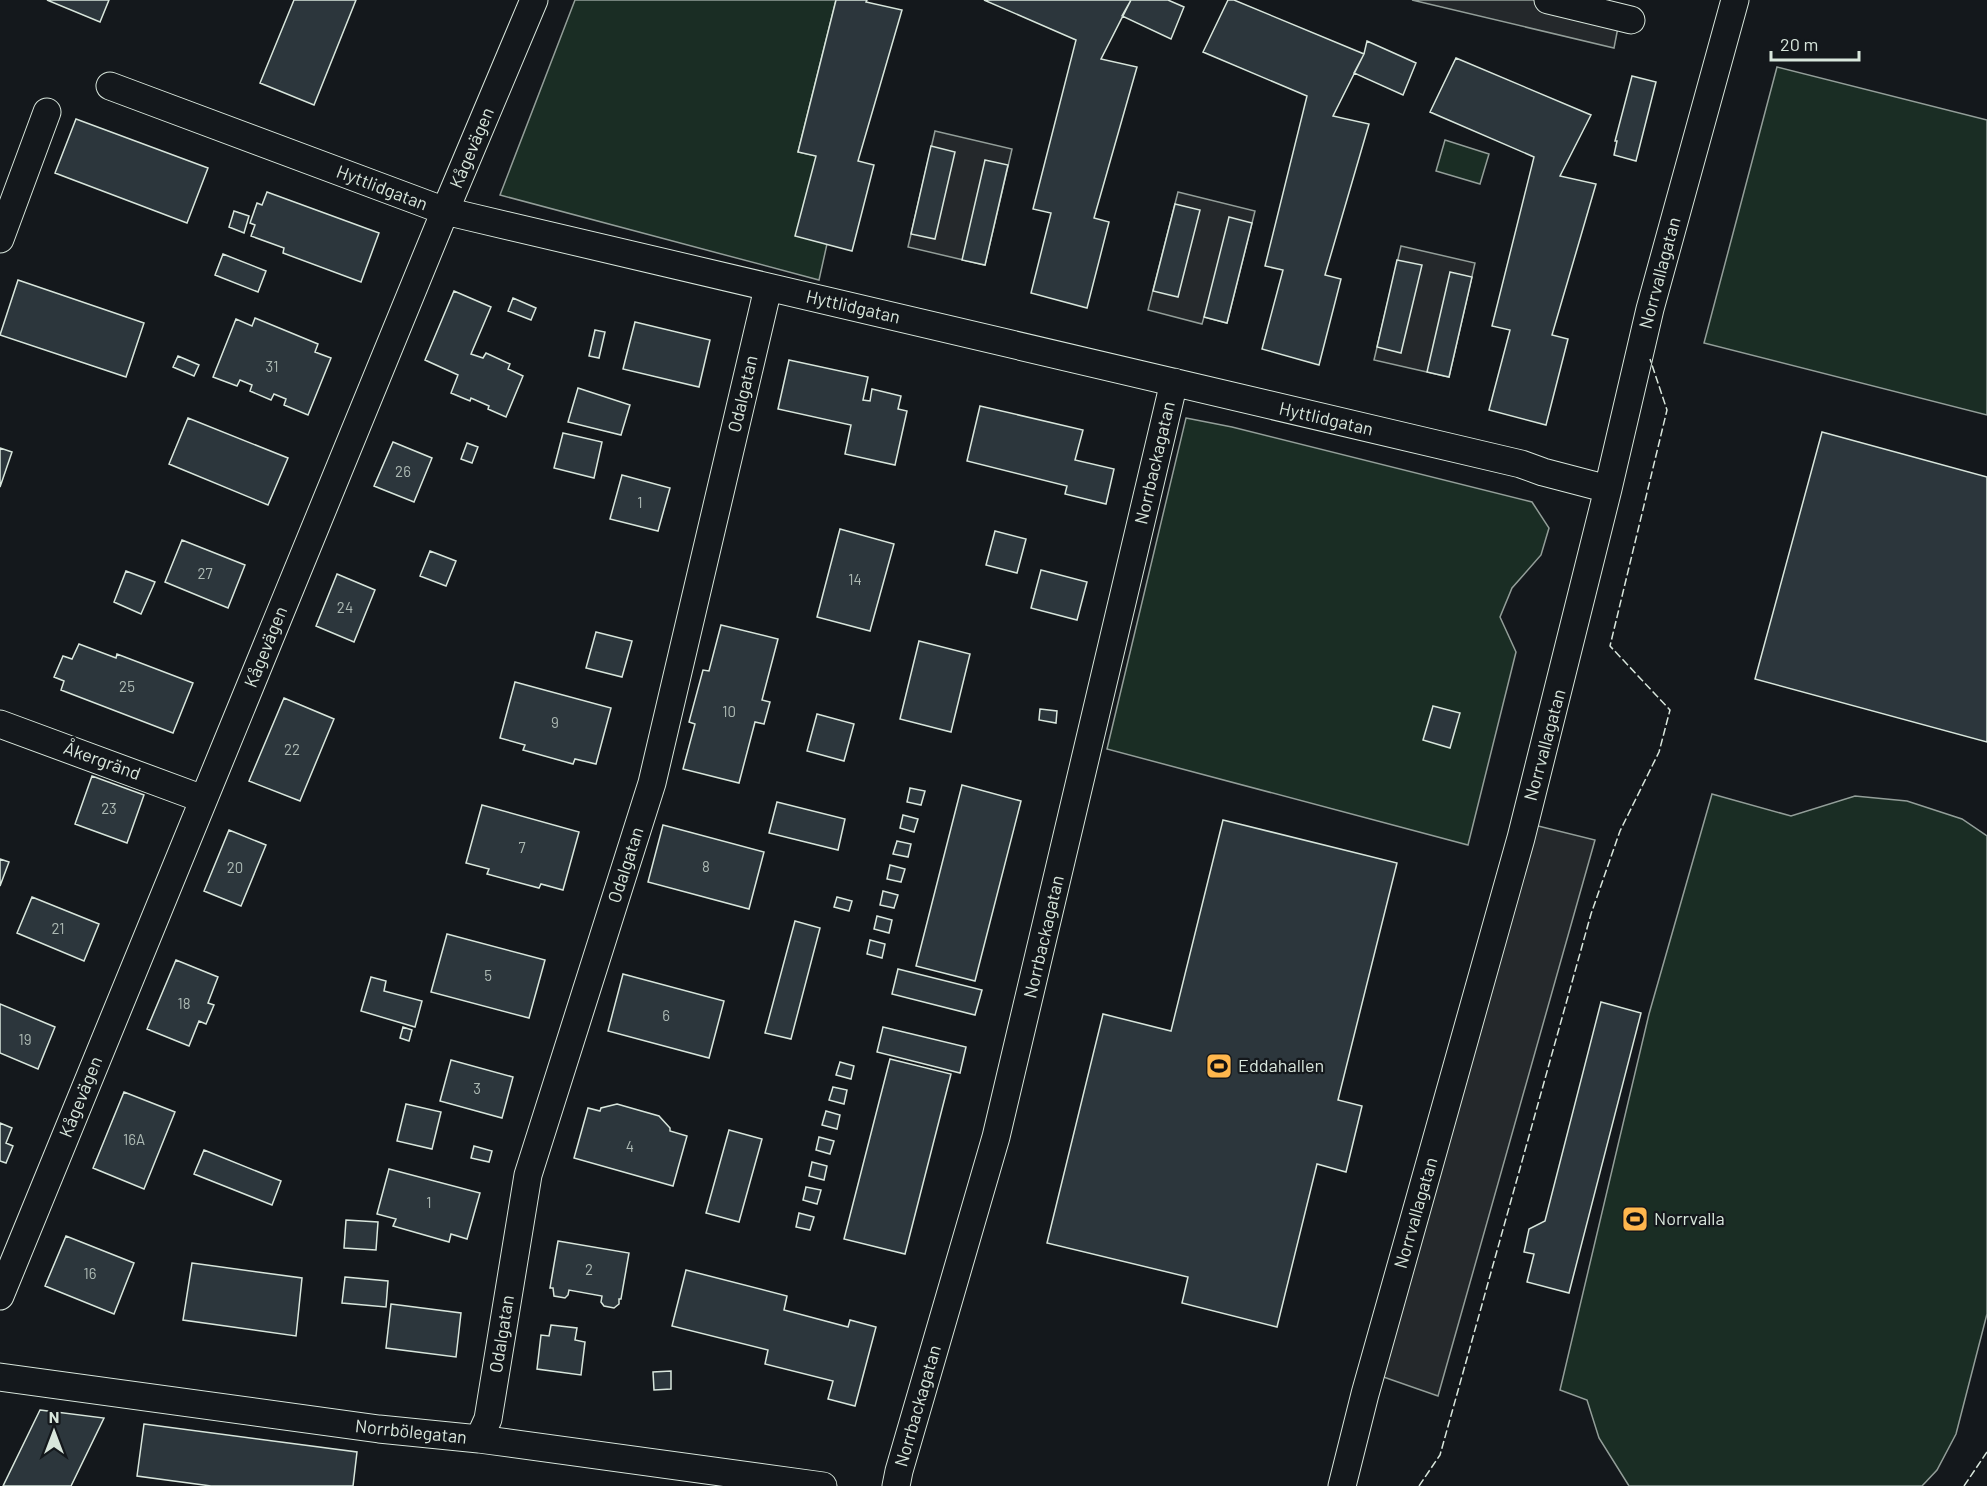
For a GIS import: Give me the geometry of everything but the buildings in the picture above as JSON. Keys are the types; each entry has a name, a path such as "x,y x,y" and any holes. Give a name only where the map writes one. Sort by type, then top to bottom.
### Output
{"street":[{"name":"Kågevägen","path":"0,1296 445,211 534,0"},
{"path":"1548,0 1631,20"},
{"name":"Norrvallagatan","path":"1342,1486 1365,1394 1521,838 1608,489 1650,309 1735,0"},
{"name":"Hyttlidgatan","path":"110,86 445,211 1521,464 1608,489"},
{"path":"0,239 47,112"},
{"name":"Odalgatan","path":"479,1439 488,1419 528,1175 652,783 768,288"},
{"name":"Norrbackagatan","path":"896,1486 996,1137 1174,382"},
{"name":"Åkergränd","path":"0,724 203,799"},
{"name":"Norrbölegatan","path":"0,1377 368,1428 479,1439 823,1486"}],"green space":[{"path":"575,0 836,0 798,152 816,156 827,244 819,280 500,195"},
{"path":"1777,67 1987,120 1987,415 1704,343"},
{"path":"1445,140 1489,154 1480,184 1436,171"},
{"path":"1186,418 1232,427 1532,502 1549,528 1541,555 1512,588 1500,617 1516,652 1468,845 1107,749"},
{"path":"1712,794 1791,816 1855,796 1907,801 1962,819 1987,836 1987,1314 1956,1434 1937,1470 1922,1486 1629,1486 1599,1438 1587,1400 1560,1390 1649,1014"}],"shaded area":[{"path":"1412,0 1548,0 1620,17 1614,48"},
{"path":"935,131 1012,149 985,265 908,247"},
{"path":"1178,192 1255,211 1227,323 1204,317 1202,324 1148,310"},
{"path":"1401,246 1475,263 1449,377 1374,360"},
{"path":"1526,823 1595,840 1438,1396 1372,1373"}],"fence":[{"path":"1419,1486 1440,1455 1591,914 1620,831 1659,752 1670,710 1610,646 1667,410 1650,359"},
{"path":"1964,1486 1987,1452"}],"place":[{"name":"Eddahallen","path":"1219,1066"},
{"name":"Norrvalla","path":"1635,1219"}]}
